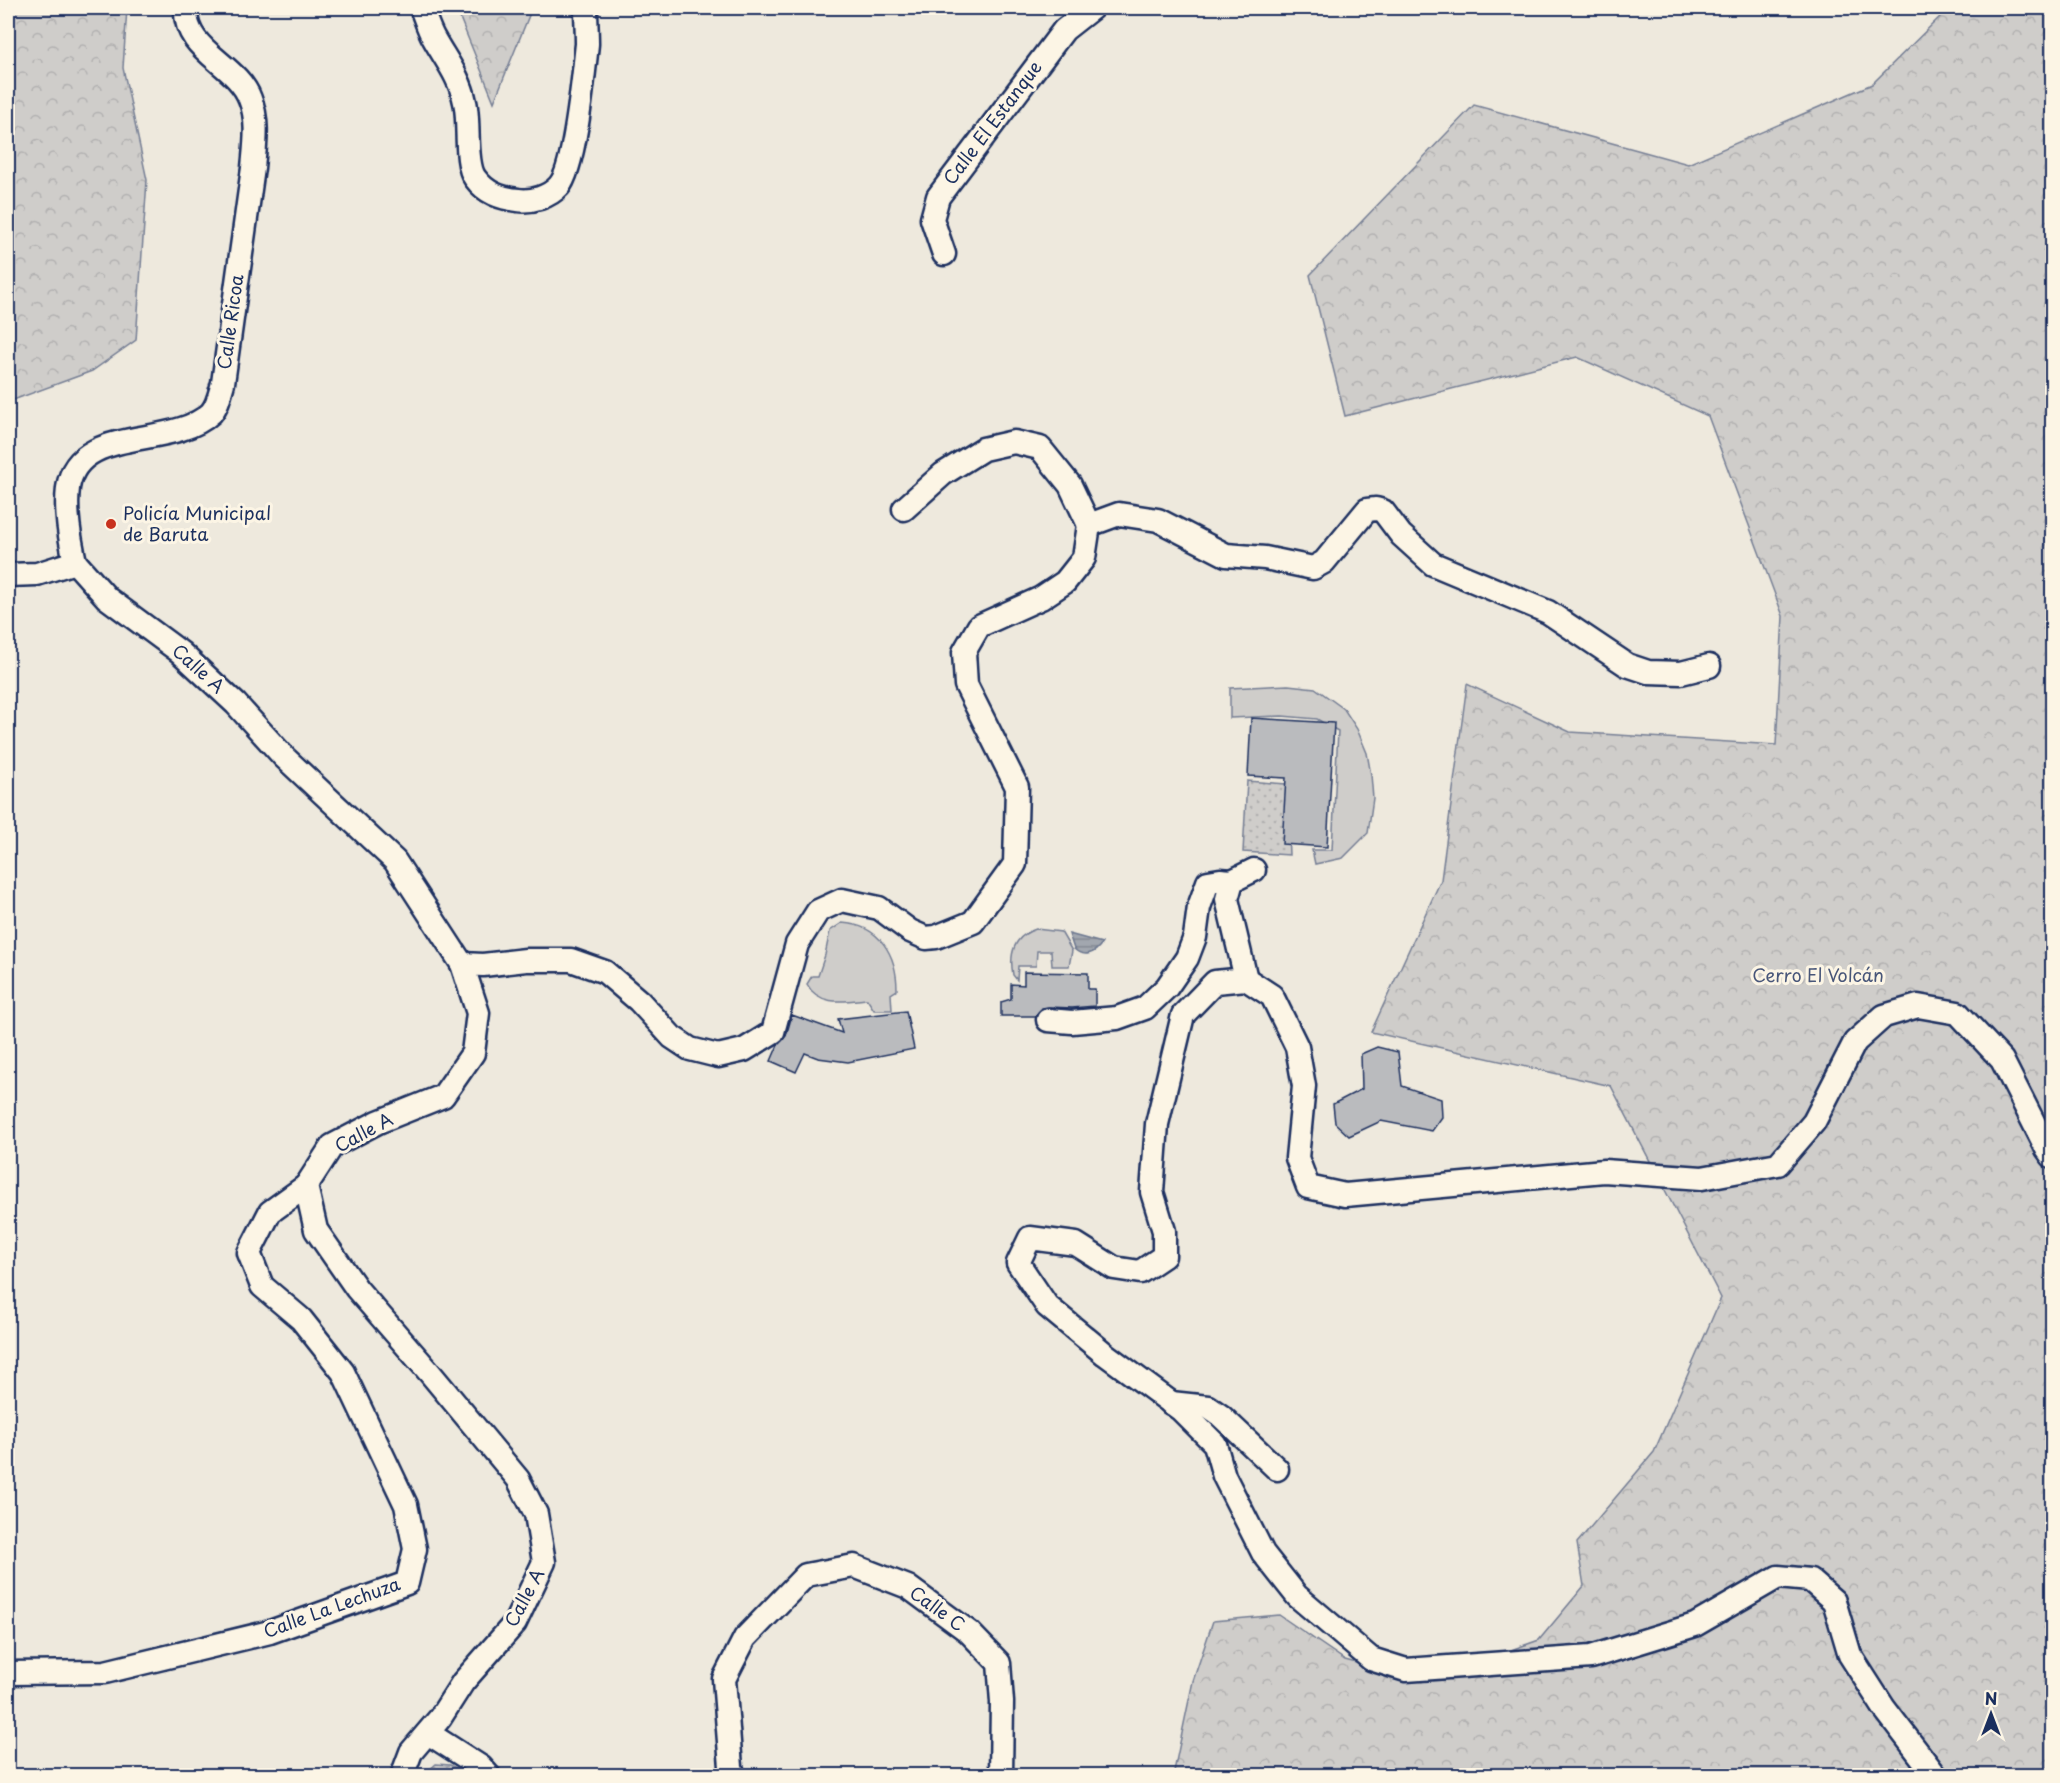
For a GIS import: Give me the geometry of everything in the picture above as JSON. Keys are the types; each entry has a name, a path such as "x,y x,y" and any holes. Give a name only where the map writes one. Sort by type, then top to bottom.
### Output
{"street":[{"name":"Calle Ricoa","path":"75,562 67,509 68,486 76,463 95,450 181,430 197,422 211,412 219,399 223,383 253,168 255,116 242,83 194,39 186,8"},
{"path":"421,8 432,35 455,73 462,90 466,105 466,127 473,175 492,195 521,201 549,195 559,187 566,176 576,125 587,42 586,8"},
{"name":"Calle El Estanque","path":"945,254 932,219 938,197 1064,30 1092,8"},
{"path":"462,964 571,960 605,972 639,1001 672,1037 690,1049 718,1056 744,1050 773,1032 797,944 818,910 842,900 879,908 910,931 926,938 936,937 973,921 1016,864 1017,787 966,685 964,652 979,626 1041,598 1065,582 1084,558 1089,525 1070,484 1040,448 1014,442 983,449 943,474 904,509"},
{"path":"1089,525 1119,514 1158,520 1226,555 1265,558 1313,568 1324,562 1367,510 1376,509 1383,511 1401,535 1433,564 1548,612 1627,665 1648,672 1681,673 1709,666"},
{"path":"8,575 36,574 75,562"},
{"name":"Calle A","path":"75,562 107,598 180,651 236,704 284,757 395,861 462,964 478,1013 473,1053 442,1096 378,1122 332,1146 306,1186 316,1230 357,1289 518,1479 536,1514 544,1562 515,1623 463,1682 440,1718 411,1752 402,1776"},
{"path":"1048,1020 1072,1022 1118,1018 1145,1008 1167,987 1187,958 1195,937 1199,907 1208,882 1232,881 1254,870"},
{"path":"1232,881 1227,899 1246,979"},
{"path":"1936,1776 1884,1708 1850,1655 1834,1601 1810,1580 1778,1577 1695,1625 1591,1657 1406,1671 1371,1659 1298,1596 1263,1553 1224,1476 1215,1444 1172,1403 1105,1354 1047,1306 1018,1263 1030,1238 1076,1245 1114,1268 1140,1272 1164,1256 1164,1231 1152,1192 1157,1124 1183,1015 1215,982 1246,979 1272,996 1298,1047 1304,1086 1298,1158 1308,1187 1345,1195 1604,1171 1702,1178 1778,1164 1814,1122 1855,1042 1884,1016 1918,1006 1958,1013 2002,1060 2052,1156"},
{"name":"Calle La Lechuza","path":"8,1673 105,1672 270,1632 407,1583 415,1549 406,1505 344,1372 301,1319 262,1286 249,1252 270,1212 306,1186"},
{"path":"1172,1403 1208,1407 1221,1416 1277,1469"},
{"name":"Calle C","path":"734,1776 731,1767 724,1678 745,1638 806,1575 854,1566 908,1587 969,1632 999,1663 1002,1702 1001,1776"},
{"path":"428,1733 481,1767 489,1776"}],"green space":[{"path":"8,8 127,8 123,68 147,180 136,340 92,371 8,402"},
{"path":"456,8 532,8 494,102"},
{"name":"Cerro El Volcán","path":"1949,8 2052,8 2052,1775 1173,1776 1193,1681 1213,1621 1279,1615 1345,1660 1424,1681 1539,1640 1584,1586 1577,1543 1654,1452 1721,1298 1611,1086 1371,1032 1441,880 1467,684 1570,732 1776,745 1783,616 1708,416 1577,357 1345,416 1310,275 1474,105 1688,164 1872,84"},
{"path":"1288,685 1315,688 1344,709 1357,729 1367,753 1373,798 1368,833 1343,858 1315,864 1312,850 1332,850 1338,731 1317,719 1282,716 1230,718 1230,688"},
{"path":"1247,781 1286,784 1289,855 1243,852"},
{"path":"842,923 867,929 884,944 890,954 894,965 897,990 891,994 892,1010 874,1010 867,999 834,1001 826,999 818,996 807,984 812,976 818,976 830,931"},
{"path":"1036,929 1061,932 1072,951 1069,966 1052,966 1051,951 1037,951 1036,966 1018,966 1017,980 1013,975 1012,967 1015,947 1023,936"},
{"path":"436,1764 450,1765 470,1775 427,1775"}],"shaded area":[{"path":"1069,934 1102,943 1093,952 1085,954 1074,949"}],"building":[{"path":"1251,718 1334,723 1327,847 1282,844 1286,778 1248,776"},
{"path":"1024,972 1088,973 1088,989 1095,989 1095,1006 1049,1007 1042,1008 1036,1016 1001,1016 1001,1002 1011,999 1011,984 1024,985"},
{"path":"906,1011 914,1049 848,1062 818,1058 805,1053 796,1072 771,1061 778,1045 786,1036 792,1015 842,1033 838,1019"},
{"path":"1377,1047 1398,1052 1402,1086 1441,1099 1442,1117 1432,1131 1381,1121 1349,1136 1335,1123 1333,1104 1362,1089 1361,1054"}],"place":[{"name":"Policía Municipal de Baruta","path":"111,524"}]}
